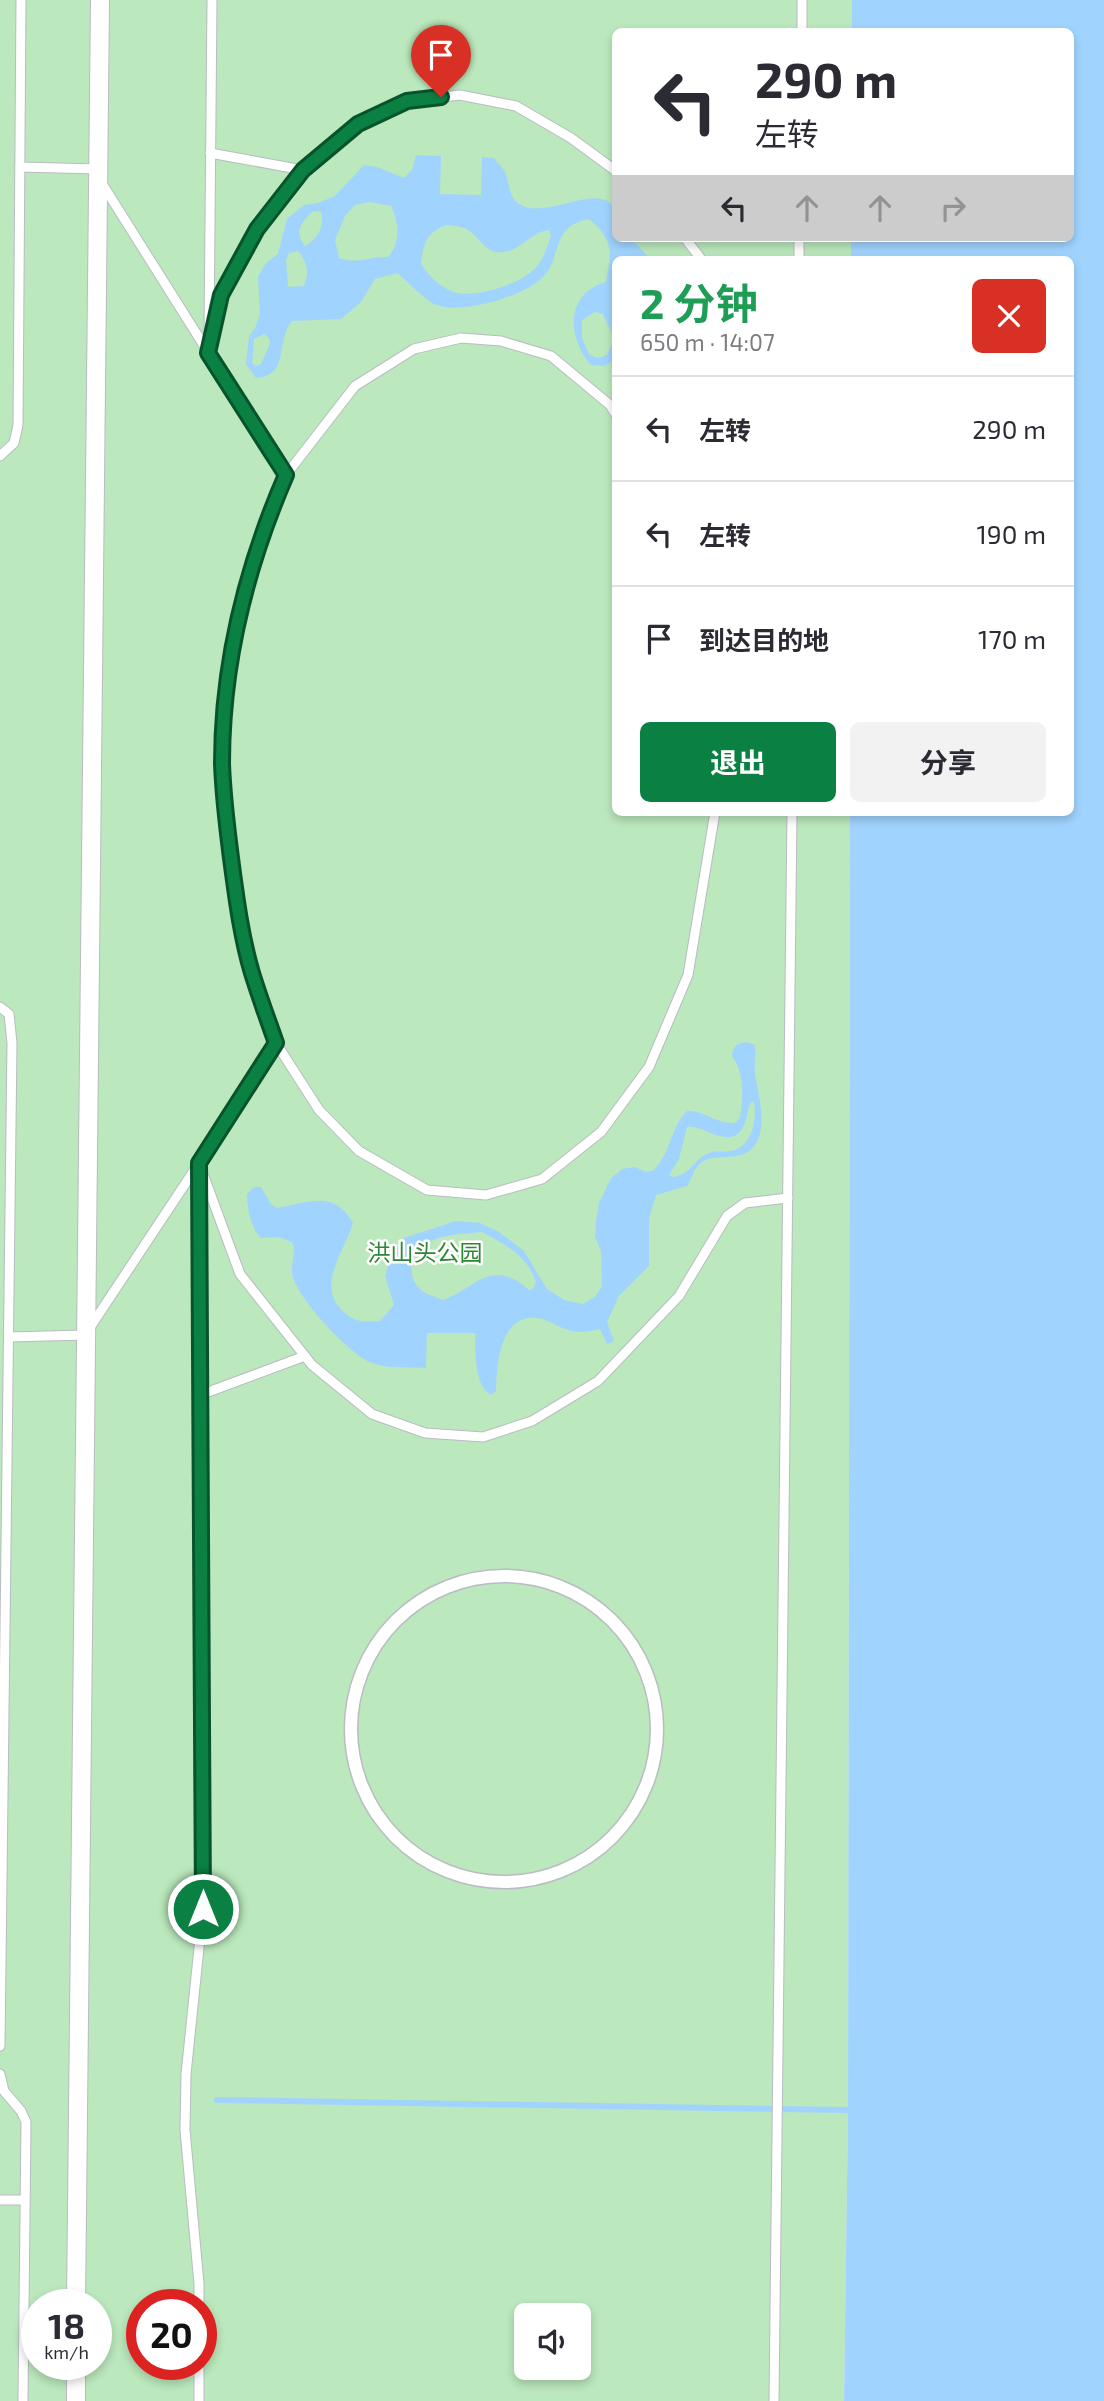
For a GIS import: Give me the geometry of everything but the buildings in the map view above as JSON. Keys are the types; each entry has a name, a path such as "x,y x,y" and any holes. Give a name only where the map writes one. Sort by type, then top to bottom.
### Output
{"street":[{"path":"76,2289 100,0"},
{"path":"510,1575 562,1586 607,1614 640,1656 656,1707 655,1760 635,1810 600,1850 553,1876 501,1884 449,1874 403,1846 369,1805 354,1764 350,1720 360,1674 384,1632 419,1600 463,1580 510,1575"},
{"path":"76,2380 76,2401"}],"lane":[{"path":"0,456 14,443 18,425 21,0"},
{"path":"208,353 212,0"},
{"path":"802,0 802,28"},
{"path":"208,353 221,295 257,229 303,170 358,124 407,101 460,95 516,106 571,138 612,168"},
{"path":"210,153 303,170"},
{"path":"20,167 98,174 286,475"},
{"path":"688,242 699,256"},
{"path":"612,408 551,356 501,341 461,338 414,349 355,386 286,475 262,531 240,608 225,705 222,763 237,904 251,971 276,1043 319,1110 359,1151 427,1190 486,1195 542,1179 601,1132 649,1067 688,975 714,816"},
{"path":"774,2401 792,816"},
{"path":"0,1007 9,1014 12,1042 0,2046"},
{"path":"9,1337 85,1335 276,1043"},
{"path":"199,1163 240,1274 312,1365 372,1414 425,1433 484,1437 532,1421 602,1378 679,1296 727,1216 745,1203 788,1198"},
{"path":"199,1163 203,1909 186,2074 185,2130 199,2289"},
{"path":"201,1395 305,1356"},
{"path":"0,2074 4,2091 21,2111 26,2122 23,2401"},
{"path":"0,2200 25,2200"},
{"path":"198,2401 199,2380"}],"green space":[{"name":"洪山头公园","path":"0,0 852,0 852,28 612,28 612,242 851,242 851,256 612,256 612,816 850,816 848,2110 844,2401 0,2401"}],"water":[{"path":"852,0 1104,0 1104,2401 844,2401 848,2110 850,816 1074,816 1074,256 851,256 851,242 1074,242 1074,28 852,28"},
{"path":"416,155 441,156 440,194 481,195 482,157 494,158 504,170 513,197 519,204 530,208 543,208 587,199 609,202 612,206 612,242 635,242 647,256 612,256 612,334 603,314 595,312 582,320 582,338 589,354 597,358 607,355 612,343 612,362 604,366 591,365 577,342 574,329 577,306 583,296 606,282 609,262 607,240 589,219 568,228 559,242 550,267 536,283 509,297 492,302 476,306 445,307 429,301 397,273 375,279 361,302 341,319 292,321 284,338 278,365 267,376 256,378 246,364 249,337 260,315 258,277 266,263 278,254 287,219 304,205 335,196 364,165 377,167 404,178 412,170","holes":["370,202 391,206 396,218 397,239 388,257 352,261 339,258 335,240 345,216 355,205","313,211 321,212 321,227 317,236 305,246 299,231 302,223","447,225 468,230 488,249 498,252 510,251 543,231 549,230 551,236 538,265 522,278 486,292 462,294 439,284 421,264 425,245 431,235","298,251 306,263 307,277 304,286 288,287 286,260 289,253","264,334 269,338 270,344 261,364 256,366 252,363 254,339"]},
{"path":"747,1042 755,1045 755,1073 762,1117 758,1139 744,1154 712,1158 701,1163 687,1186 656,1195 649,1218 649,1266 619,1296 607,1322 614,1341 607,1344 600,1329 576,1332 542,1319 524,1319 515,1324 503,1344 497,1368 496,1391 491,1395 485,1390 478,1375 475,1333 427,1333 426,1368 385,1366 362,1358 325,1324 303,1296 292,1274 292,1242 278,1237 261,1238 252,1223 247,1194 254,1187 261,1187 271,1204 277,1208 320,1201 329,1202 345,1212 353,1223 334,1270 332,1292 336,1303 345,1313 357,1320 380,1321 394,1305 385,1276 390,1259 404,1238 456,1221 480,1223 499,1232 524,1251 547,1289 564,1300 583,1304 595,1297 602,1286 601,1251 595,1237 596,1222 599,1203 611,1178 622,1169 635,1167 646,1172 654,1170 687,1111 734,1123 740,1118 741,1078 732,1056 738,1044","holes":["751,1102 754,1102 754,1124 744,1144 731,1151 709,1153 685,1173 673,1177 669,1175 679,1159 687,1127 732,1137 739,1133 744,1125","482,1232 507,1247 527,1264 536,1282 533,1289 529,1290 516,1280 494,1275 443,1300 419,1288 412,1271 413,1259 419,1249 430,1241 444,1237"]}],"waterway":[{"path":"217,2100 848,2110"}],"route":[{"path":"203,1909 199,1163 276,1043 251,971 237,904 222,763 225,705 240,608 262,531 286,475 208,353 221,295 257,229 303,170 358,124 407,101 441,97"}]}
